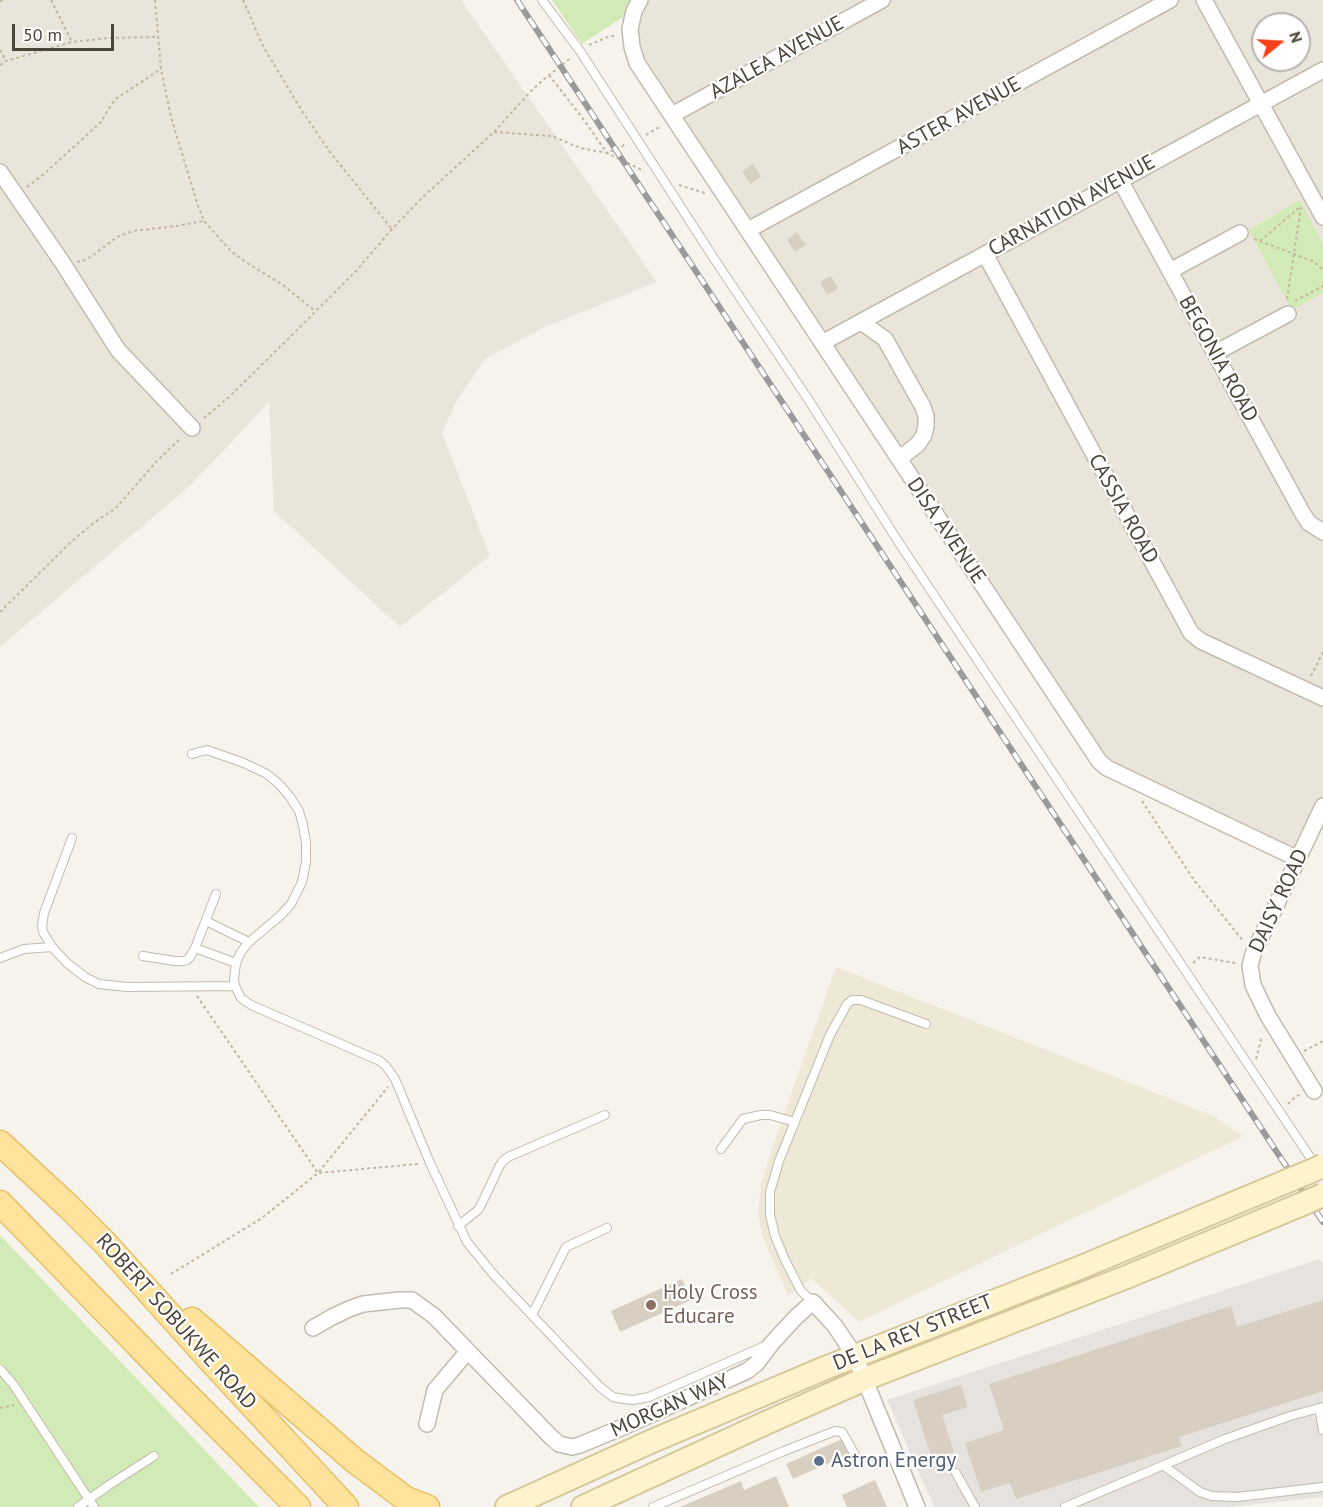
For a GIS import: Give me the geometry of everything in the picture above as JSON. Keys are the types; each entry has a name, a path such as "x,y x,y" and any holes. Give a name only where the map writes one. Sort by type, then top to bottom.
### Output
{"main road":[{"name":"ROBERT SOBUKWE ROAD","path":"0,1143 105,1243 346,1507"},
{"name":"DE LA REY STREET","path":"507,1507 650,1442 855,1356 1079,1268 1323,1166"},
{"name":"DE LA REY STREET","path":"583,1507 865,1379 1130,1276 1323,1195"},
{"name":"ROBERT SOBUKWE ROAD","path":"0,1203 298,1507"},
{"path":"105,1243 355,1461 406,1500 426,1507"}],"street":[{"path":"630,39 631,19 640,0"},
{"name":"AZALEA AVENUE","path":"672,115 882,0"},
{"name":"ASTER AVENUE","path":"748,231 1170,0"},
{"path":"1204,0 1261,103 1307,202 1323,217"},
{"name":"DISA AVENUE","path":"630,39 637,63 1099,761 1107,768 1298,859"},
{"name":"CARNATION AVENUE","path":"822,343 1323,70"},
{"path":"0,172 62,262 118,350 192,428"},
{"name":"BEGONIA ROAD","path":"1120,180 1303,514 1309,523 1323,532"},
{"path":"1170,271 1240,233"},
{"name":"CASSIA ROAD","path":"985,254 1191,633 1200,641 1323,698"},
{"path":"1215,353 1288,315"},
{"path":"861,322 885,339 926,416 924,435 918,444 898,459"},
{"name":"DAISY ROAD","path":"1314,1090 1268,1016 1253,985 1251,960 1323,806"},
{"name":"MORGAN WAY","path":"313,1328 340,1312 363,1304 412,1300 434,1316 551,1437 560,1444 572,1447 623,1427 747,1371 796,1317 813,1302"},
{"path":"813,1302 834,1326 855,1356 918,1507"},
{"path":"427,1424 435,1390 468,1352"}],"lane":[{"path":"542,0 580,51 638,138 901,546 1323,1177"},
{"path":"192,754 207,750 267,774 290,797 299,811 303,825 306,862 302,882 291,904 241,952 236,963 234,979 241,998 251,1005 380,1061 391,1071 467,1242 492,1274 600,1387 613,1397 624,1400 649,1397 772,1343"},
{"path":"72,838 42,920 43,932 52,947 67,963 85,977 99,984 127,987 235,986"},
{"path":"142,956 175,961 187,960 195,948 216,894"},
{"path":"206,921 249,942"},
{"path":"0,958 24,949 52,947"},
{"path":"195,948 236,963"},
{"path":"813,1302 801,1290 775,1236 770,1215 770,1192 779,1161 830,1035 847,1004 852,1000 861,1000 926,1024"},
{"path":"459,1226 481,1205 504,1160 605,1115"},
{"path":"720,1149 743,1119 770,1115 795,1122"},
{"path":"532,1315 566,1247 607,1228"},
{"path":"0,1370 13,1384 92,1503"},
{"path":"1065,1507 1225,1439 1321,1407 1323,1430"},
{"path":"653,1507 835,1431 842,1432 860,1464"},
{"path":"78,1507 92,1503 109,1485 154,1456"},
{"path":"1164,1466 1200,1492 1212,1496 1237,1497 1323,1487"},
{"path":"956,1473 975,1507"}],"path":[{"path":"51,0 72,42"},
{"path":"156,0 161,69 171,117 196,203 204,221 244,261 283,285 315,311"},
{"path":"243,0 263,46 302,111 330,152 392,228"},
{"path":"0,612 72,541 99,519 116,509 157,461 229,397 371,254 392,228 494,132 531,91 588,45 610,36 630,39"},
{"path":"0,65 6,61 72,42 108,38 159,37"},
{"path":"0,50 6,61"},
{"path":"16,195 45,173 101,122 117,99 161,69"},
{"path":"549,75 607,153"},
{"path":"494,132 552,136 580,148 607,153 651,133 662,126 672,115"},
{"path":"1260,241 1307,202"},
{"path":"1307,202 1293,254 1287,299 1289,303 1323,286"},
{"path":"62,262 83,261 102,250 117,237 133,231 204,221"},
{"path":"1240,233 1313,261 1323,270"},
{"path":"1304,689 1323,652"},
{"path":"1141,799 1194,880 1251,960"},
{"path":"1185,969 1200,957 1251,960"},
{"path":"190,987 318,1173"},
{"path":"1253,1071 1268,1016"},
{"path":"1293,1057 1323,1041"},
{"path":"171,1274 262,1218 318,1173 395,1079"},
{"path":"1280,1112 1296,1096 1314,1090"},
{"path":"318,1173 430,1163"},
{"path":"0,1408 25,1402"}],"shaded area":[{"path":"0,0 461,0 657,282 545,327 485,359 456,402 442,433 490,556 400,627 274,511 269,402 191,485 0,647"},
{"path":"639,0 1323,0 1323,805 1298,859 1107,768 636,63"},
{"path":"836,967 1214,1116 1242,1135 859,1322 811,1278 788,1296 763,1237 758,1214 761,1184"},
{"path":"1320,1259 1323,1264 1323,1497 1228,1507 934,1507 887,1400"}],"green space":[{"path":"552,0 632,0 626,15 582,44"},
{"path":"1300,200 1323,245 1323,293 1292,310 1249,230"},
{"path":"0,1235 259,1507 0,1507"}],"building":[{"path":"753,164 761,177 750,184 742,171"},
{"path":"797,232 806,245 795,252 787,240"},
{"path":"831,276 838,289 827,295 820,282"},
{"name":"Holy Cross Educare","path":"682,1279 691,1300 620,1332 611,1311"},
{"path":"1323,1300 1323,1391 1179,1437 1182,1446 1016,1499 1010,1483 981,1492 965,1443 1004,1430 989,1384 1231,1306 1237,1327"},
{"path":"961,1385 968,1407 942,1415 954,1452 932,1459 913,1400"},
{"path":"842,1439 849,1454 793,1479 786,1464"},
{"path":"776,1476 789,1507 680,1507 741,1481 744,1490"},
{"path":"875,1480 887,1507 847,1507 842,1495"}],"railway":[{"path":"517,0 1323,1222"}],"place":[{"name":"Holy Cross Educare","path":"651,1305"},
{"name":"Astron Energy","path":"819,1461"}]}
